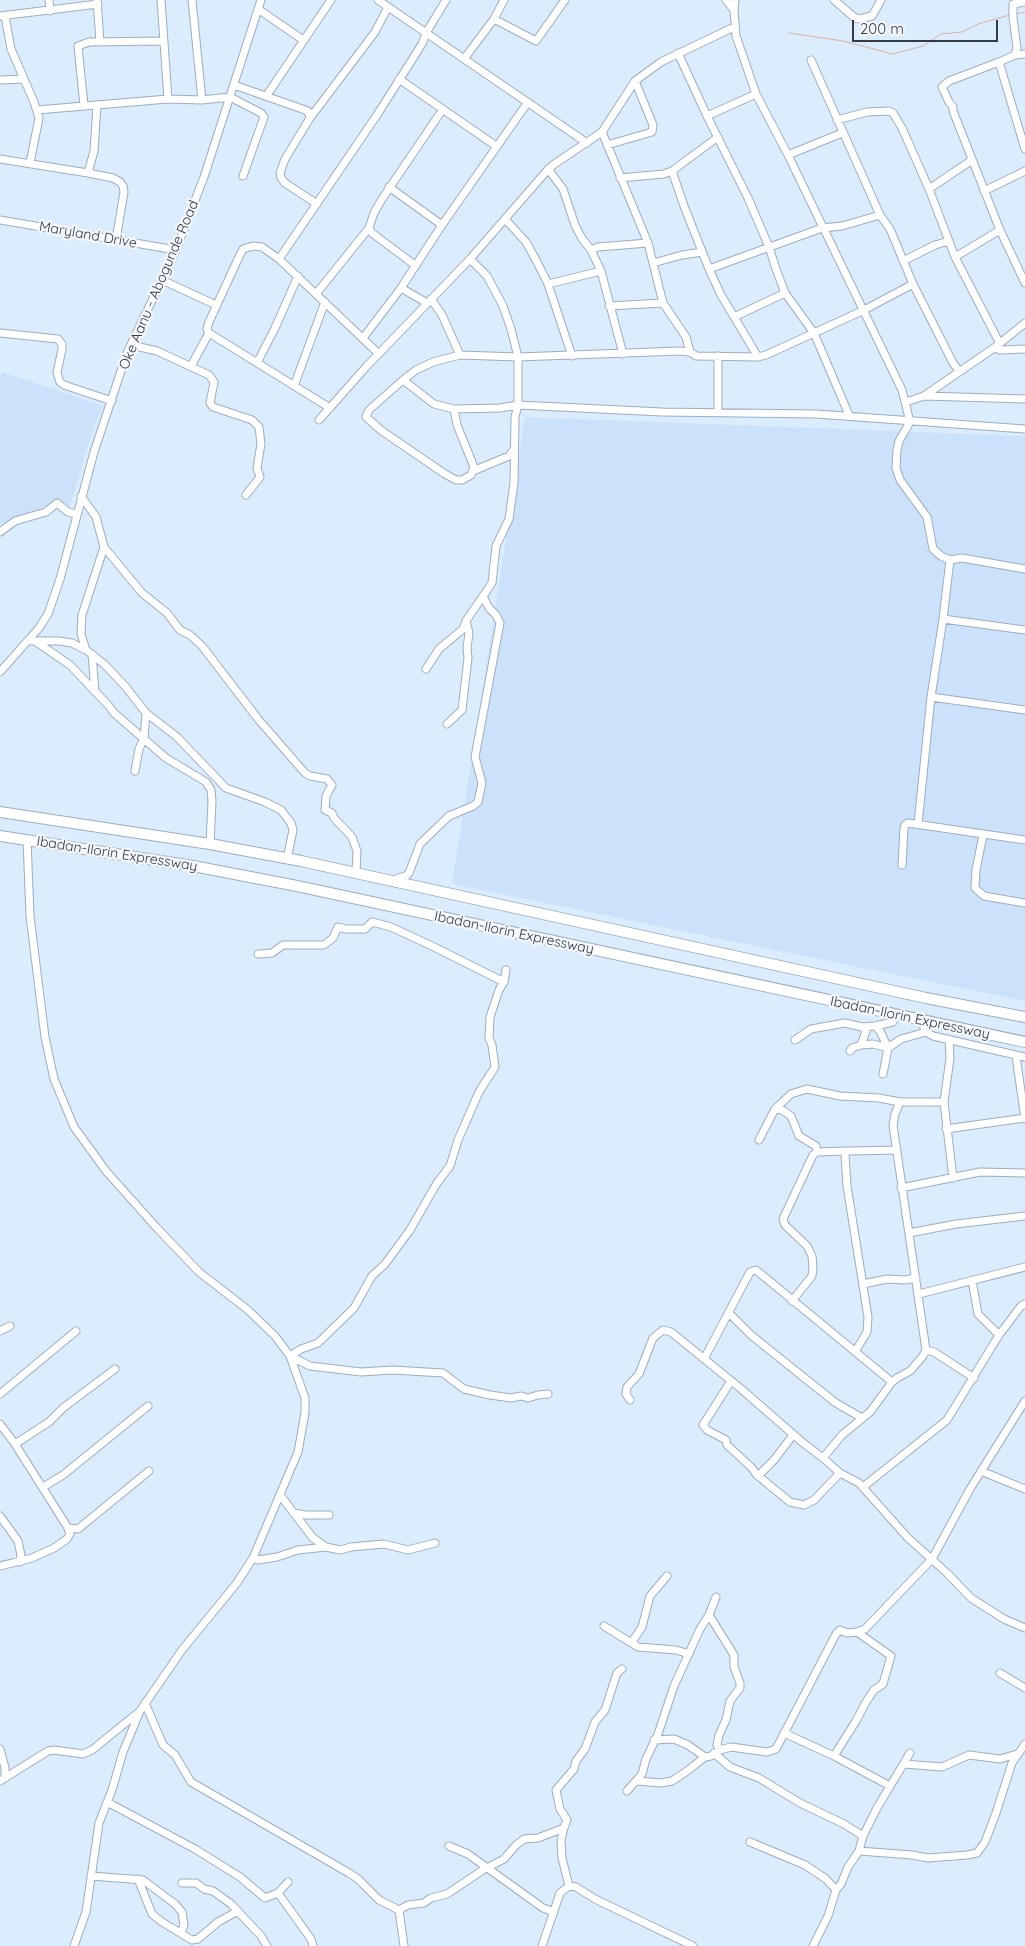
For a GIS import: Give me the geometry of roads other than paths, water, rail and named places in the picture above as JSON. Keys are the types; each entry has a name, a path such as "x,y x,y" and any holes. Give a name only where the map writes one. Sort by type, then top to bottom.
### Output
{"highway":[{"name":"Ibadan-Ilorin Expressway","path":"0,812 210,844 288,859 926,998 1025,1017"},
{"name":"Ibadan-Ilorin Expressway","path":"0,836 193,866 298,886 896,1016 1025,1042"}],"street":[{"path":"49,0 50,11"},
{"path":"160,0 168,99"},
{"path":"192,0 202,100"},
{"name":"Oke Aanu - Abogunde Road","path":"0,672 31,641 48,614 60,579 94,452 131,345 176,250 204,177 261,0"},
{"path":"267,95 331,0"},
{"path":"378,0 587,143"},
{"path":"279,259 400,79 446,0"},
{"path":"464,59 494,18 504,0"},
{"path":"494,18 536,41 565,0"},
{"path":"726,0 734,10"},
{"path":"735,0 734,27 736,36 756,94 788,155 902,390 910,422 899,441 896,468 900,480 927,517 933,549 941,556 950,560 962,558 1025,568"},
{"path":"834,0 859,19 872,16 882,0"},
{"path":"30,164 39,118 8,40 2,16 50,11 98,2 100,42"},
{"path":"1015,55 1017,48 1013,4 1014,2 1025,2"},
{"path":"317,204 285,183 281,178 280,173 285,159 310,118 376,32 388,7"},
{"path":"258,9 303,40"},
{"path":"319,420 470,259 548,169 602,132 636,82 646,72 678,53 734,27"},
{"path":"84,106 78,46 89,42 163,41"},
{"path":"678,53 706,116 739,178 769,247 786,293 814,333 849,415"},
{"path":"1025,54 1015,55 949,81 942,87 948,102 954,107 953,111 984,191 1025,283"},
{"path":"810,60 880,215 890,229 913,284 952,363 959,371"},
{"path":"999,62 1025,149"},
{"path":"0,80 24,79"},
{"path":"400,79 496,146"},
{"path":"608,145 652,132 653,126 636,82"},
{"path":"234,85 302,107 308,111 310,118"},
{"path":"706,116 756,94"},
{"path":"37,110 168,99 202,100 230,97 261,113 264,117 242,176"},
{"path":"363,338 402,288 442,225 528,102"},
{"path":"88,173 94,151 96,105"},
{"path":"316,294 369,228 374,213 443,109"},
{"path":"837,120 867,112 888,111 893,113 902,128 929,189 955,257 996,345 1000,350 1025,349"},
{"path":"602,132 648,244 663,303 686,337 690,352"},
{"path":"788,155 842,133"},
{"path":"620,178 664,174 672,171 718,137"},
{"path":"0,160 114,178 123,186 124,192 116,240"},
{"path":"929,189 972,160"},
{"path":"548,169 563,189 575,225 591,250 601,271 622,354"},
{"path":"672,171 709,269 758,357"},
{"path":"984,191 1025,171"},
{"path":"390,188 442,225"},
{"path":"709,269 822,228 842,226 880,215"},
{"path":"505,219 526,242 548,284 572,356"},
{"name":"Maryland Drive","path":"0,220 176,250"},
{"path":"369,228 372,233 416,266"},
{"path":"955,257 1000,230"},
{"path":"903,261 935,245 949,241"},
{"path":"591,250 598,247 648,244"},
{"path":"330,408 209,333 207,329 216,305 238,259 247,246 262,247 279,259 379,354"},
{"path":"653,263 702,252"},
{"path":"426,668 439,649 463,629 466,621 492,583 496,546 509,519 514,483 515,417 518,405 518,357 511,329 496,291 487,276 470,259"},
{"path":"548,284 601,271"},
{"path":"257,363 298,276"},
{"path":"162,280 216,305"},
{"path":"514,449 509,456 473,471 471,475 462,480 452,478 382,431 366,417 370,410 416,370 432,362 460,355 518,357 690,352 696,356 758,357 864,310 913,284"},
{"path":"402,288 429,301 442,315 460,355"},
{"path":"734,316 786,293"},
{"path":"294,386 325,302"},
{"path":"610,306 663,303"},
{"path":"906,402 924,396 1025,323"},
{"path":"0,333 58,339 62,349 57,373 60,382 64,386 112,401"},
{"path":"191,366 209,333"},
{"path":"131,345 157,351 212,377 214,382 210,400 214,406 252,420 259,426 261,444 257,468 260,477 246,495"},
{"path":"718,356 718,412"},
{"path":"403,380 434,404 454,409 500,408 518,405 652,412 849,415 910,422 1025,429"},
{"path":"924,396 1025,399"},
{"path":"454,409 457,425 474,468 473,471"},
{"path":"81,496 96,517 104,547 148,599 167,613 180,630 190,635 202,646 258,720 305,773 310,776 327,779 332,785 326,796 325,810 332,813 334,818 352,837 357,851 356,873"},
{"path":"0,532 15,521 46,512 57,503 68,512 76,514"},
{"path":"95,692 89,652 81,634 82,615 104,547"},
{"path":"918,824 931,697 950,560"},
{"path":"397,882 398,878 409,873 420,844 450,816 478,802 482,783 475,757 476,748 499,639 500,623 496,615 488,608 484,596"},
{"path":"943,619 1025,630"},
{"path":"447,724 462,710 468,658 469,633 466,621"},
{"path":"31,641 72,643 89,652 125,686 146,713 176,736 226,788 281,810 291,823 293,830 288,859"},
{"path":"31,641 70,665 114,713 166,758 206,782 211,790 212,801 210,844"},
{"path":"931,697 1025,710"},
{"path":"135,771 139,749 144,739 146,713"},
{"path":"902,866 905,825 918,824 1025,840"},
{"path":"984,835 976,870 975,888 984,896 1025,903"},
{"path":"27,839 30,916 45,1037 54,1079 74,1127 106,1171 199,1272 248,1310 274,1336 290,1356 305,1398 305,1414 298,1452 253,1558 236,1584 182,1650 140,1711 123,1752 99,1823 86,1912 74,1946"},
{"path":"258,954 272,953 282,945 324,945 332,938 338,927 346,930 364,929 372,922 390,927 424,942 504,982"},
{"path":"290,1356 301,1349 318,1343 354,1308 372,1276 385,1264 410,1230 437,1183 450,1166 458,1140 480,1092 495,1067 490,1038 490,1017 499,990 504,982 506,970"},
{"path":"795,1040 811,1029 845,1023 862,1028 893,1022 896,1016"},
{"path":"921,1021 926,1032"},
{"path":"875,1026 880,1031 888,1048 883,1074"},
{"path":"861,1045 866,1031 862,1028"},
{"path":"850,1051 852,1048 861,1045 873,1044 888,1048 901,1039 926,1032 949,1040 1025,1057"},
{"path":"949,1040 950,1058 944,1102 953,1178"},
{"path":"946,1129 1025,1118 1016,1056"},
{"path":"759,1140 775,1109 791,1094 807,1089 840,1096 879,1098 900,1102 944,1102"},
{"path":"823,1458 842,1435 870,1412 892,1382 910,1371 926,1350 893,1125 900,1102"},
{"path":"775,1109 782,1110 791,1116 799,1136 816,1146 817,1152"},
{"path":"792,1301 812,1276 812,1256 807,1246 785,1225 783,1219 813,1155 817,1152 897,1150"},
{"path":"847,1152 845,1158 847,1186 868,1317 867,1332 855,1352"},
{"path":"901,1188 980,1172 1025,1173"},
{"path":"910,1233 956,1224 1025,1216"},
{"path":"919,1294 1025,1266"},
{"path":"704,1359 750,1272 756,1270 892,1382"},
{"path":"863,1284 886,1279 905,1280 916,1278"},
{"path":"972,1280 978,1314 999,1335"},
{"path":"863,1487 947,1420 999,1335 1021,1306 1025,1304"},
{"path":"728,1313 807,1380 841,1406 862,1418"},
{"path":"0,1332 10,1326"},
{"path":"630,1400 626,1394 626,1387 639,1374 653,1338 659,1332 667,1330 671,1332 840,1473 863,1487 908,1538 971,1598 1004,1620 1025,1628"},
{"path":"0,1394 76,1331"},
{"path":"926,1350 934,1352 974,1378"},
{"path":"290,1356 310,1366 361,1372 385,1370 443,1373 464,1389 490,1395 528,1398 538,1394 548,1394"},
{"path":"15,1444 49,1422 63,1408 115,1369"},
{"path":"731,1381 703,1425 707,1430 726,1440 727,1445 757,1475 790,1502 804,1505 814,1500 840,1473"},
{"path":"637,1781 661,1783 672,1781 687,1772 705,1757 731,1747 767,1752 776,1749 836,1634 840,1630 846,1633 865,1629 932,1559 982,1471 1025,1401"},
{"path":"43,1488 63,1475 148,1406"},
{"path":"0,1424 15,1444 70,1534 67,1539 39,1555 20,1562 0,1566"},
{"path":"757,1475 774,1460 793,1435"},
{"path":"68,1528 78,1529 149,1471"},
{"path":"982,1471 1025,1490"},
{"path":"280,1495 313,1538 326,1547"},
{"path":"294,1513 329,1515"},
{"path":"0,1516 18,1541 21,1555 20,1562"},
{"path":"253,1558 264,1559 298,1550 326,1547 340,1550 384,1544 408,1550 435,1543"},
{"path":"632,1642 642,1627 650,1596 666,1576"},
{"path":"627,1791 642,1774 674,1686 700,1630 709,1616 716,1597"},
{"path":"709,1616 734,1655 734,1667 740,1683 740,1688 730,1701 726,1720 719,1735 717,1752 730,1768 759,1778 800,1803 844,1824 863,1836"},
{"path":"604,1626 638,1647 676,1650 690,1654"},
{"path":"834,1756 874,1690 883,1684 891,1656 857,1632"},
{"path":"569,1886 562,1858 561,1840 567,1820 560,1808 556,1790 574,1769 576,1761 585,1749 595,1722 605,1710 618,1673 622,1669"},
{"path":"1000,1673 1025,1688"},
{"path":"145,1703 163,1745 175,1755 191,1782 349,1873 380,1900 399,1910"},
{"path":"2,1779 48,1751 54,1750 83,1754 92,1750 140,1711"},
{"path":"784,1733 834,1756 890,1786"},
{"path":"654,1740 674,1739 688,1745 705,1757"},
{"path":"904,1764 942,1767 969,1755 1000,1759 1008,1758 1016,1755 1024,1746"},
{"path":"859,1851 928,1858 977,1853 985,1842 1012,1763 1024,1746"},
{"path":"0,1749 5,1768 2,1779"},
{"path":"813,1946 828,1916 836,1890 841,1884 848,1866 859,1851 863,1836 910,1753"},
{"path":"107,1802 204,1854 240,1877 266,1898 278,1893 288,1882"},
{"path":"399,1910 408,1905 424,1903 431,1898 447,1894 483,1870 489,1869 504,1859 524,1839 538,1838 564,1828"},
{"path":"750,1842 805,1865 826,1879 836,1890"},
{"path":"449,1846 468,1854 543,1908 554,1912"},
{"path":"91,1876 143,1880 175,1904 182,1912 184,1925 182,1933"},
{"path":"138,1879 152,1914 192,1940 198,1939 218,1922 238,1911"},
{"path":"182,1883 196,1883 204,1889 213,1891 238,1911 261,1936 267,1946"},
{"path":"542,1946 560,1893 569,1886 576,1887 595,1899 693,1946"},
{"path":"278,1893 311,1939 313,1946"},
{"path":"399,1910 404,1946"}],"waterway":[{"path":"1016,14 1025,12"},
{"path":"789,33 843,41 893,54 923,46 941,34 962,32 978,24 1010,15"}]}
